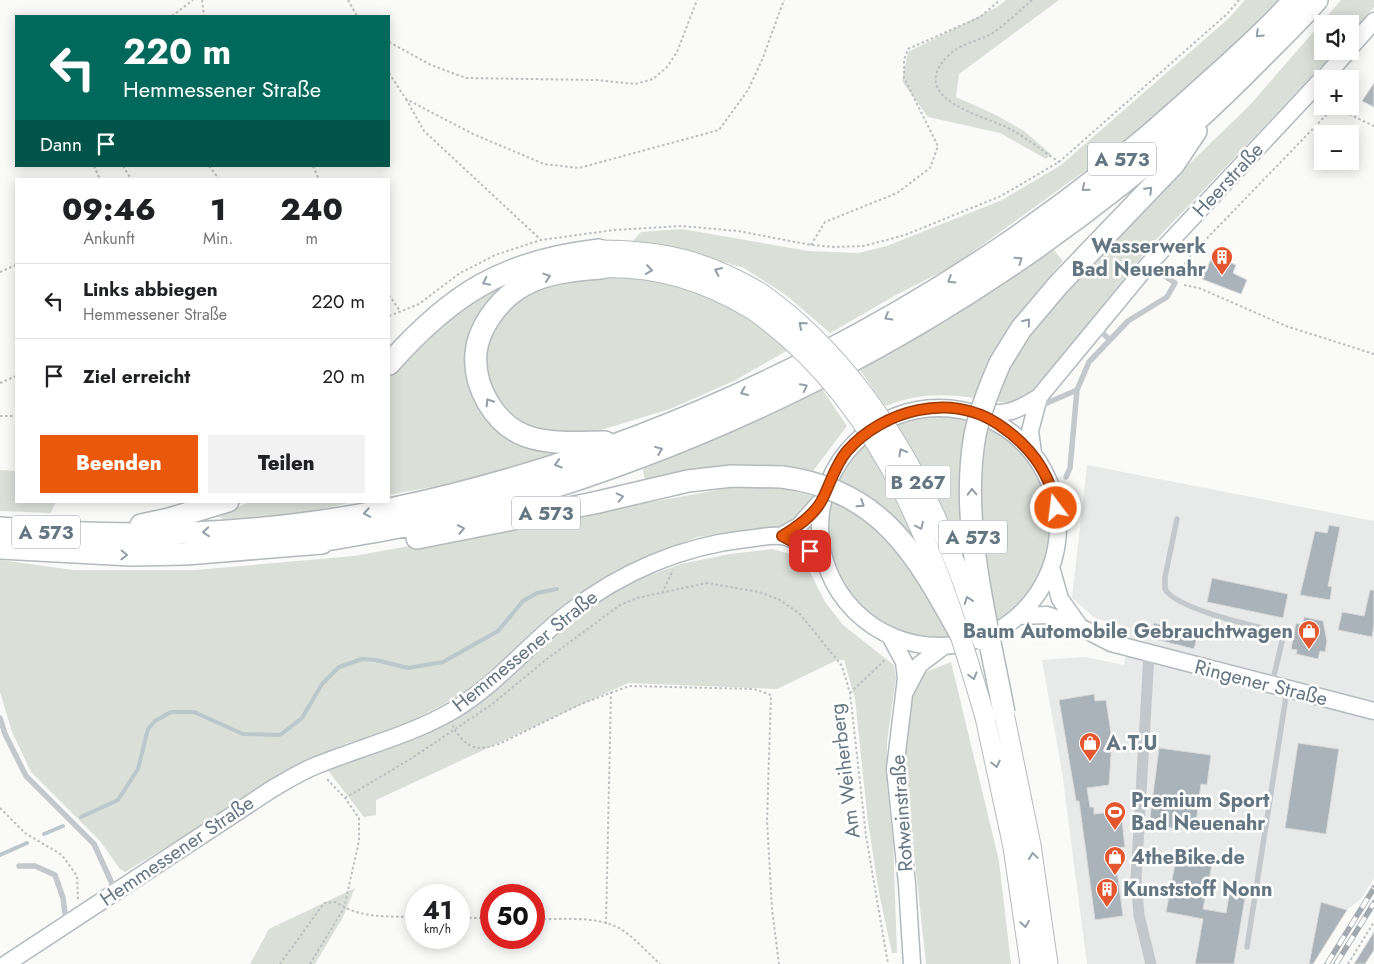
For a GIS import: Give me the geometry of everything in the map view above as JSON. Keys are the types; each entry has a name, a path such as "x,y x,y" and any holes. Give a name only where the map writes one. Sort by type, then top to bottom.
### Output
{"highway":[{"name":"A 573","path":"0,528 92,534 206,532 314,522 390,509 482,486 576,458 750,390 842,344 984,260 1074,197 1146,140 1218,74 1294,0"},
{"name":"A 573","path":"308,543 398,528 486,507 627,463 760,408 875,351 993,278 1088,211 1212,107 1316,0"},
{"name":"A 573","path":"994,715 974,540 971,478 975,435 987,392 1000,363 1021,329 1059,284 1174,164 1212,107"},
{"name":"A 573","path":"600,259 517,289 490,316 476,351 476,368 480,385 491,406 508,425 524,435 542,441 621,442"},
{"path":"390,363 412,338 446,308 485,282 535,261 600,259"},
{"name":"A 573","path":"0,548 131,555 186,554 308,543 398,541 594,503 688,481 732,476 782,477 815,483 840,493 879,517 917,558 952,640"},
{"path":"92,534 169,519 221,503"}],"main road":[{"name":"Heerstraße","path":"1359,38 1374,21"},
{"name":"Heerstraße","path":"1331,70 1340,60"},
{"name":"Heerstraße","path":"1033,454 1030,431 1037,402 1095,327 1148,265 1314,89"},
{"name":"B 267","path":"600,259 662,253 706,266 762,293 810,332 833,356 874,408 911,468 956,565 979,631 994,715 1030,964"},
{"name":"B 267","path":"600,259 680,276 718,290 753,310 776,327 819,366 876,446 925,538 952,640 994,715 1032,845 1050,964"},
{"name":"Heerstraße","path":"822,500 832,475 846,452 865,433 888,419 914,410 932,408 996,414 1017,410 1037,402"},
{"path":"822,500 820,532 825,562 832,581 852,608 872,626 890,636 916,644 983,637 1018,616 1037,594 1051,567 1056,544 1058,520 1051,489 1046,474 1033,454 1014,434 1000,425 967,411"},
{"path":"782,536 799,526 822,500"},
{"path":"782,536 805,547 825,562"},
{"name":"Hemmessener Straße","path":"6,964 73,921 230,814 314,766 418,729 452,711 490,684 556,623 596,593 622,578 682,553 732,540 782,536"},
{"name":"Ringener Straße","path":"1051,567 1060,599 1080,627"},
{"name":"Ringener Straße","path":"1018,616 1046,615 1080,627 1111,643 1279,688 1374,711"},
{"name":"Rotweinstraße","path":"890,636 904,662 904,694 895,769 907,884 912,964"},
{"path":"904,694 919,666 952,640"}],"street":[{"path":"1149,654 1136,879 1139,916 1151,964"}],"lane":[{"path":"1066,477 1070,468 1077,390 1089,362 1128,321 1167,297 1174,283 1148,265"},
{"path":"1095,327 1110,340"},
{"path":"1037,402 1077,390"},
{"path":"1177,519 1164,589 1169,594 1207,614 1284,633 1247,947"},
{"path":"0,718 5,734 26,776 94,844 116,892"},
{"path":"19,866 35,866 55,875 73,921"}],"path":[{"path":"173,15 192,0"},
{"path":"202,0 204,15"},
{"path":"348,0 356,15"},
{"path":"390,43 431,65 466,78 596,80 635,84 653,79 667,67 677,52 697,0"},
{"path":"406,99 473,134 544,164 579,168 719,130 748,90 762,60 784,0"},
{"path":"811,245 825,222 898,192 930,168 938,146 904,78 904,60 908,49 980,16 1000,0"},
{"path":"1032,0 991,33 951,52 938,68 937,85 948,101 960,109 1011,130 1059,162"},
{"path":"390,316 419,304 460,273 495,255 541,240 614,230 682,226 738,230 811,245 864,246 905,235 1001,196 1059,162 1227,14 1239,0"},
{"path":"390,75 424,131 541,240"},
{"path":"1374,126 1334,107 1185,261 1186,269 1174,283 1199,288 1286,326 1374,354"},
{"path":"124,167 130,178"},
{"path":"210,167 219,178"},
{"path":"0,272 15,265"},
{"path":"390,297 400,312"},
{"path":"0,384 15,376"},
{"path":"0,416 15,416"},
{"name":"Am Weiherberg","path":"682,553 662,592 707,583 737,587 780,600 800,614 842,666 850,693 866,836 888,964"},
{"path":"850,693 888,658"},
{"path":"454,729 468,746 476,749 485,748 611,692 629,686 754,689 771,696 767,820 772,909 779,964"},
{"path":"606,924 611,692"},
{"path":"310,964 344,908 359,842 359,818 345,798 314,766"},
{"path":"0,808 26,832 62,855 77,876 73,921"},
{"path":"280,964 324,903 336,902 344,908 369,915 405,917"},
{"path":"545,919 596,921 619,928 660,964"},
{"path":"1348,964 1374,922"}],"shaded area":[{"path":"1006,0 1059,0 959,74 956,97 996,115 1024,131 1051,154 1046,159 1000,133 928,117 902,81 908,52 997,7"},
{"path":"1245,0 1281,0 1241,43 1155,120 953,266 896,295 830,333 786,295 744,268 675,248 633,241 641,232 682,229 808,251 858,253 887,246 1002,200 1061,165 1229,18"},
{"path":"1341,0 1374,0 1374,7 1359,25 1359,15 1328,15"},
{"path":"1314,31 1314,60 1327,60 1318,70 1314,70 1314,74 1152,244 1033,393 1017,404 994,401 1008,363 1070,279 1250,105"},
{"path":"1054,250 1063,261 1019,313 991,359 975,398 951,395 929,396 908,399 885,406 860,370 929,331"},
{"path":"524,273 505,290 469,375 484,416 501,430 562,450 499,471 390,495 390,375 430,330 464,303"},
{"path":"592,276 666,278 738,309 788,350 734,381 670,409 601,430 560,435 525,426 495,398 486,370 486,340 502,310 541,287"},
{"path":"822,389 847,426 813,471 785,466 767,466 645,482 643,469"},
{"path":"928,417 950,417 982,425 1001,435 1018,449 1032,466 1042,485 1048,506 1050,528 1048,550 1042,571 1032,590 1018,607 1001,621 971,635 950,639 928,639 907,635 877,621 853,599 846,590 832,560 828,539 828,517 832,496 846,466 868,442 877,435 907,421"},
{"path":"1087,465 1374,521 1374,878 1361,899 1347,910 1313,964 1087,964 1062,772 1042,660 1085,657 1124,665 1130,628 1095,618 1072,598"},
{"path":"0,470 15,471 15,503 55,503 51,513 0,511"},
{"path":"740,486 781,488 816,497 801,518 786,526 697,537 616,570 576,596 465,693 390,732 347,743 288,769 190,833 125,872 120,869 100,841 31,772 12,732 0,692 0,560 74,570 196,570 354,556"},
{"path":"247,503 349,503 302,513 233,520 224,520 219,516"},
{"path":"772,549 791,554 810,572 825,602 843,625 894,665 896,678 887,742 887,785 893,841 897,953 892,953 879,893 868,822 855,699 844,660 837,660 777,689 628,683 376,800 376,815 364,817 326,768 412,738 622,585 681,564 730,554"},
{"path":"951,662 999,861 1011,964 926,964 904,759 907,714 921,674"},
{"path":"355,888 343,917 315,964 250,964 269,929"}],"building":[{"path":"1374,83 1374,107 1362,101"},
{"name":"Wasserwerk Bad Neuenahr","path":"1213,255 1236,265 1233,273 1247,280 1241,294 1202,279"},
{"path":"1329,525 1340,527 1328,586 1332,587 1330,600 1300,595 1315,531 1327,533"},
{"path":"1212,578 1288,594 1283,618 1207,602"},
{"path":"1370,590 1374,590 1372,637 1338,630 1342,612 1364,616"},
{"path":"1304,617 1323,621 1327,641 1325,652 1320,651 1318,659 1296,654 1297,650 1291,649 1296,623 1302,625"},
{"path":"1154,623 1198,634 1194,649 1150,638"},
{"path":"1094,694 1095,701 1106,700 1112,740 1109,785 1087,788 1090,807 1094,807 1094,814 1121,811 1125,847 1114,848 1123,916 1095,920 1079,801 1076,801 1059,700"},
{"path":"1298,743 1339,749 1326,834 1285,828"},
{"path":"1159,748 1211,755 1207,785 1201,784 1195,831 1149,825"},
{"path":"1177,853 1213,860 1203,909 1226,913 1231,883 1247,886 1234,964 1195,964 1203,919 1166,912"},
{"path":"1321,902 1347,910 1313,964 1309,964"},
{"path":"1374,932 1374,950 1365,964 1354,964"}],"waterway":[{"path":"81,817 118,800 138,769 148,729 155,721 171,712 194,712 243,734 280,735 302,718 322,684 339,667 362,659 376,660 408,668 443,662 498,631 523,601 537,593 557,589"},
{"path":"44,834 63,826"},
{"path":"0,855 27,843"}],"railway":[{"path":"1327,964 1374,888"},
{"path":"1336,964 1374,903"}],"place":[{"name":"Wasserwerk Bad Neuenahr","path":"1222,276"},
{"name":"Baum Automobile Gebrauchtwagen","path":"1309,650"},
{"name":"A.T.U","path":"1090,762"},
{"name":"Premium Sport Bad Neuenahr","path":"1115,831"},
{"name":"4theBike.de","path":"1115,876"},
{"name":"Kunststoff Nonn","path":"1107,908"}],"route":[{"path":"810,551 782,536 799,526 812,513 822,500 832,475 846,452 865,433 888,419 914,410 940,407 967,411 992,420 1014,434 1033,454 1046,474 1056,508"}]}
